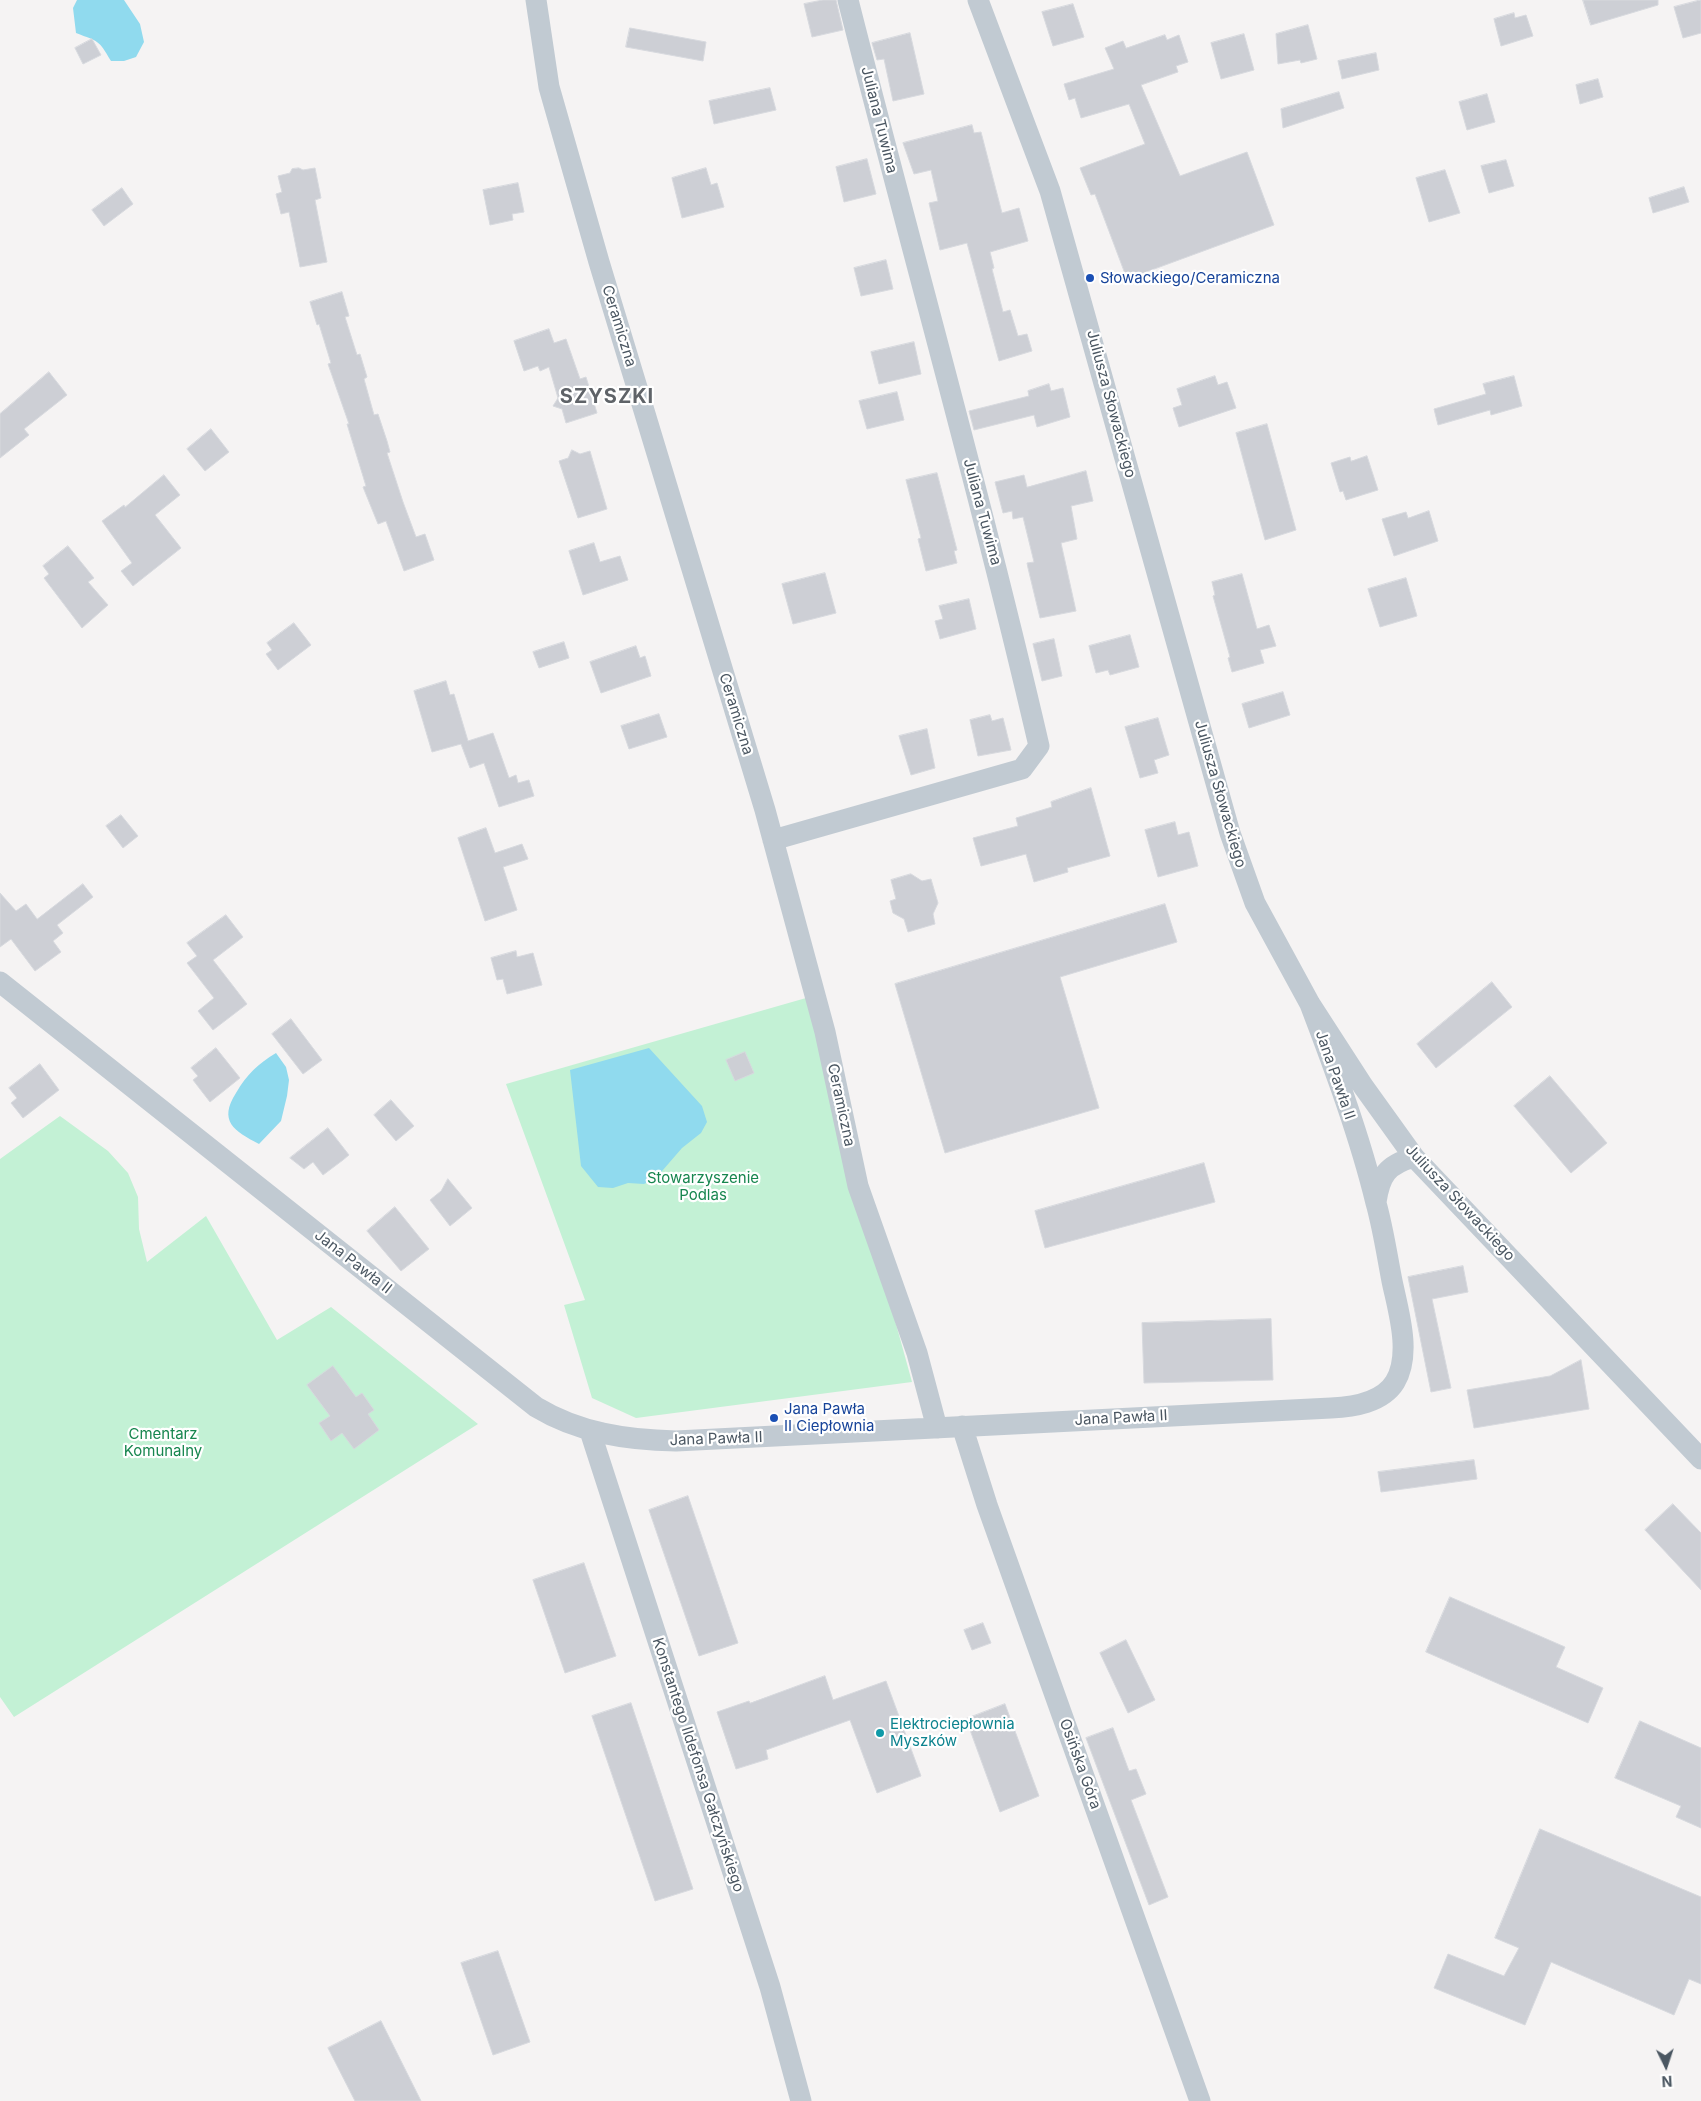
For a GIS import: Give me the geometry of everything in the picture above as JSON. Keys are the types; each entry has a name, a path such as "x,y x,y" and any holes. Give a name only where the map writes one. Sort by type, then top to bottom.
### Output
{"street":[{"name":"Ceramiczna","path":"536,0 549,87 773,840 826,1032 858,1186 917,1353 937,1428"},
{"name":"Juliana Tuwima","path":"773,840 1022,769 1039,746 1004,595 912,252 848,0"},
{"name":"Juliusza Słowackiego","path":"978,0 1050,191 1230,833 1255,903 1310,1004 1363,1086 1414,1157 1701,1458"},
{"name":"Jana Pawła II","path":"0,982 536,1408 590,1431 636,1439 676,1441 1352,1407 1369,1402 1384,1393 1395,1382 1402,1360 1396,1304 1376,1202 1336,1074 1310,1004"},
{"name":"Jana Pawła II","path":"1376,1202 1378,1186 1386,1171 1401,1161 1414,1157"},
{"name":"Osińska Góra","path":"962,1426 986,1506 1200,2101"},
{"name":"Konstantego Ildefonsa Gałczyńskiego","path":"590,1431 770,1987 801,2101"}],"green space":[{"name":"Stowarzyszenie Podlas","path":"806,998 912,1382 636,1418 592,1398 564,1305 585,1300 506,1084"},
{"name":"Cmentarz Komunalny","path":"60,1116 108,1151 128,1173 138,1197 139,1229 147,1262 206,1216 277,1340 331,1307 478,1424 14,1717 0,1697 0,1159"}],"water":[{"path":"77,0 124,0 140,24 144,42 136,57 124,61 111,61 97,42 76,33 73,8"},
{"path":"649,1048 702,1106 707,1122 701,1133 682,1148 656,1178 644,1184 628,1183 613,1188 598,1187 581,1166 570,1070"},
{"path":"276,1053 286,1067 289,1080 287,1096 281,1121 259,1144 236,1130 231,1124 228,1111 240,1086 249,1075 258,1065"}],"building":[{"path":"823,0 836,0 843,30 812,37 804,4"},
{"path":"1583,0 1658,0 1658,5 1591,25"},
{"path":"1701,0 1701,33 1683,38 1674,7"},
{"path":"1073,4 1084,37 1053,46 1042,12"},
{"path":"1514,13 1515,18 1526,15 1533,36 1501,46 1494,19"},
{"path":"1308,25 1317,59 1301,63 1300,60 1278,64 1276,34"},
{"path":"630,28 706,42 703,61 626,47"},
{"path":"910,33 924,94 893,101 884,59 877,60 872,43"},
{"path":"1244,34 1254,70 1221,79 1211,43"},
{"path":"1165,35 1167,40 1179,35 1188,62 1176,66 1178,72 1141,85 1180,176 1247,152 1274,225 1127,279 1095,194 1091,195 1080,168 1145,144 1129,104 1081,118 1075,98 1069,100 1064,84 1114,69 1105,48 1123,41 1126,48"},
{"path":"92,39 101,55 83,64 75,48"},
{"path":"1376,53 1379,70 1342,79 1338,61"},
{"path":"1598,79 1603,97 1580,104 1576,85"},
{"path":"770,88 776,110 714,124 709,101"},
{"path":"1339,92 1344,108 1283,128 1281,109"},
{"path":"1487,94 1495,122 1467,130 1459,102"},
{"path":"972,125 974,133 981,132 1002,213 1019,208 1028,241 990,252 994,268 992,269 1003,312 1010,310 1018,336 1027,334 1032,351 999,361 967,243 940,250 929,203 938,201 931,170 914,174 903,143"},
{"path":"867,159 876,194 844,202 836,167"},
{"path":"1506,160 1514,186 1489,193 1481,166"},
{"path":"299,168 303,170 315,168 321,198 315,200 327,262 300,267 289,212 281,214 276,194 282,192 278,176 290,173 292,169"},
{"path":"706,168 711,185 717,183 724,207 682,218 672,178"},
{"path":"1445,170 1460,213 1429,222 1416,178"},
{"path":"518,183 524,212 512,214 513,220 490,225 483,190"},
{"path":"1684,187 1689,202 1653,213 1649,198"},
{"path":"122,188 133,204 104,226 92,210"},
{"path":"886,260 893,289 861,296 854,268"},
{"path":"342,292 349,316 345,317 357,355 360,354 367,377 364,379 374,415 378,414 387,441 390,452 387,453 403,502 416,537 425,534 434,560 404,571 386,521 378,524 363,487 366,486 347,424 349,424 328,364 331,363 319,324 317,325 310,302"},
{"path":"549,329 554,343 566,339 580,379 586,377 597,413 566,423 562,409 553,406 558,398 549,367 540,371 538,366 524,371 514,341"},
{"path":"914,342 921,374 879,384 871,352"},
{"path":"49,372 67,395 24,429 29,435 0,458 0,414"},
{"path":"1215,376 1218,385 1227,382 1236,408 1179,427 1173,408 1182,405 1177,389"},
{"path":"1514,376 1522,406 1491,415 1490,410 1438,425 1434,409 1486,394 1483,384"},
{"path":"1049,384 1051,391 1063,388 1070,417 1037,427 1034,415 974,430 969,411 1029,396 1028,391"},
{"path":"897,392 904,420 867,429 859,401"},
{"path":"1267,424 1296,530 1265,540 1236,433"},
{"path":"211,429 229,452 205,471 187,449"},
{"path":"572,450 580,454 590,451 607,509 578,518 559,461 568,458"},
{"path":"1367,456 1378,490 1346,500 1343,491 1340,492 1331,463 1350,457 1351,461"},
{"path":"1086,471 1093,501 1071,506 1077,539 1061,543 1076,611 1040,618 1027,563 1034,562 1023,517 1013,519 1012,511 1003,513 995,482 1024,475 1027,487"},
{"path":"937,473 957,550 954,551 957,563 926,571 918,539 921,538 906,480"},
{"path":"164,475 180,495 155,515 181,548 133,586 121,571 132,563 102,521 124,505 125,507"},
{"path":"1429,511 1438,541 1394,556 1382,519 1406,512 1408,518"},
{"path":"594,543 600,562 620,556 628,580 583,595 569,551"},
{"path":"68,546 94,578 88,582 108,605 82,628 44,578 49,574 43,566"},
{"path":"825,573 836,613 793,624 782,584"},
{"path":"1242,574 1257,629 1269,625 1276,646 1260,650 1264,663 1232,672 1228,658 1230,657 1213,596 1215,595 1212,582"},
{"path":"1406,578 1417,616 1380,627 1368,589"},
{"path":"969,599 976,629 940,639 935,621 943,619 939,606"},
{"path":"294,623 311,645 278,670 266,654 272,650 267,643"},
{"path":"1130,635 1139,667 1110,675 1108,670 1096,673 1089,646"},
{"path":"1054,639 1062,676 1042,681 1033,644"},
{"path":"564,642 569,658 539,668 533,652"},
{"path":"636,646 640,658 645,656 651,676 601,693 590,662"},
{"path":"446,681 450,695 454,694 468,741 493,733 509,778 516,775 518,783 529,780 534,796 499,807 484,763 470,768 461,744 432,752 414,691"},
{"path":"1283,692 1290,715 1249,728 1242,704"},
{"path":"659,714 667,737 629,749 621,726"},
{"path":"990,715 992,721 1003,718 1011,750 978,756 970,720"},
{"path":"1158,718 1169,755 1154,760 1158,773 1140,778 1125,727"},
{"path":"927,729 935,768 911,775 899,736"},
{"path":"1091,788 1110,856 1067,868 1068,872 1034,882 1026,854 981,866 973,838 1018,826 1016,818 1052,807 1051,802"},
{"path":"121,815 138,836 123,848 106,826"},
{"path":"1175,822 1178,835 1189,832 1198,866 1158,877 1145,830"},
{"path":"486,828 495,853 522,844 528,859 503,867 517,910 485,921 458,838"},
{"path":"911,874 922,881 931,879 938,903 933,914 935,924 908,932 904,919 893,913 890,901 896,899 891,880"},
{"path":"83,884 93,897 57,925 63,933 53,941 61,952 35,971 11,939 0,947 0,893 16,911 26,904 37,919"},
{"path":"1165,904 1177,942 1060,977 1099,1108 945,1153 895,984"},
{"path":"226,915 243,937 213,960 247,1004 213,1030 198,1011 214,998 187,963 197,956 187,943"},
{"path":"516,951 517,957 533,953 542,985 507,994 503,979 497,980 491,958"},
{"path":"1492,982 1512,1007 1436,1068 1417,1044"},
{"path":"291,1019 322,1060 303,1074 272,1034"},
{"path":"216,1048 240,1078 210,1102 193,1080 198,1076 191,1068"},
{"path":"745,1052 754,1073 735,1081 726,1060"},
{"path":"40,1064 59,1090 23,1118 11,1103 17,1098 9,1088"},
{"path":"1550,1076 1607,1143 1571,1173 1514,1106"},
{"path":"391,1100 414,1126 396,1141 374,1115"},
{"path":"328,1128 349,1155 343,1160 323,1175 313,1162 304,1169 290,1158"},
{"path":"1204,1163 1215,1202 1045,1248 1035,1211"},
{"path":"448,1179 472,1208 450,1226 430,1200 441,1191"},
{"path":"395,1207 429,1249 401,1271 367,1231"},
{"path":"1463,1266 1468,1292 1432,1299 1451,1388 1431,1392 1408,1277"},
{"path":"1271,1319 1273,1380 1144,1383 1142,1323"},
{"path":"1581,1360 1589,1409 1474,1428 1467,1390 1550,1376"},
{"path":"333,1366 356,1397 362,1393 374,1410 368,1414 379,1430 354,1449 342,1433 331,1441 319,1423 330,1416 307,1385"},
{"path":"1474,1460 1477,1479 1381,1492 1378,1472"},
{"path":"688,1496 738,1643 699,1656 649,1510"},
{"path":"1673,1504 1701,1533 1701,1590 1645,1530"},
{"path":"584,1563 616,1656 565,1673 533,1580"},
{"path":"1450,1597 1565,1647 1556,1667 1603,1688 1588,1723 1426,1652"},
{"path":"983,1623 991,1643 972,1650 964,1630"},
{"path":"1126,1640 1155,1700 1128,1713 1100,1653"},
{"path":"825,1676 833,1700 886,1681 921,1776 877,1793 850,1720 766,1750 768,1759 736,1769 717,1712 749,1701 750,1703"},
{"path":"631,1703 693,1889 655,1901 592,1716"},
{"path":"1005,1704 1039,1796 1000,1812 966,1719"},
{"path":"1640,1721 1701,1748 1701,1828 1676,1817 1681,1806 1615,1778"},
{"path":"1113,1728 1129,1771 1136,1769 1146,1794 1131,1800 1168,1897 1149,1905 1086,1738"},
{"path":"1540,1829 1701,1897 1701,1984 1689,1979 1674,2015 1551,1962 1525,2025 1434,1988 1448,1954 1504,1976 1519,1948 1495,1938"},
{"path":"498,1951 530,2042 493,2055 461,1963"},
{"path":"381,2021 421,2101 355,2101 328,2048"}],"place":[{"name":"Słowackiego/Ceramiczna","path":"1090,278"},
{"name":"Jana Pawła II Ciepłownia","path":"774,1418"},
{"name":"Elektrociepłownia Myszków","path":"880,1733"}],"district":[{"name":"SZYSZKI","path":"607,397"}]}
